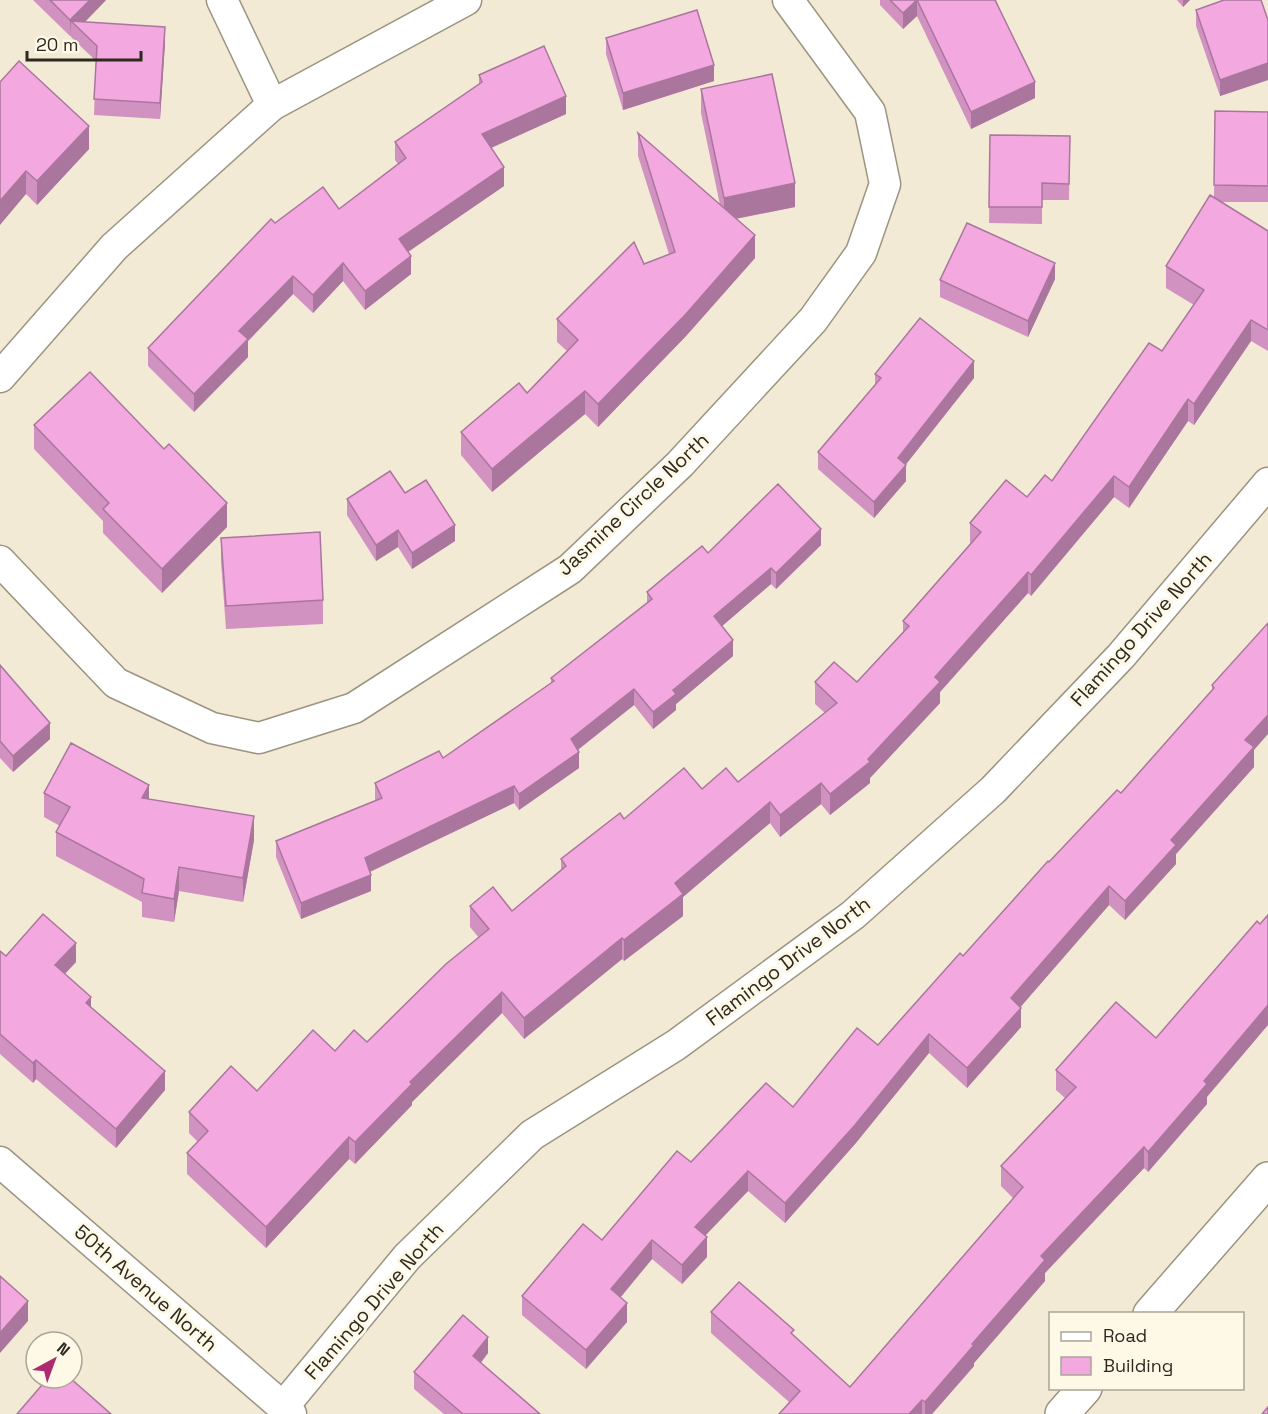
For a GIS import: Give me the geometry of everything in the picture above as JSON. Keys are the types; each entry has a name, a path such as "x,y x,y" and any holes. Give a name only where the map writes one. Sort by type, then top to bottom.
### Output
{"street":[{"path":"222,0 272,105"},
{"path":"0,377 114,247 272,105 466,0"},
{"name":"Jasmine Circle North","path":"0,561 116,683 212,728 259,738 354,708 570,569 688,456 813,320 861,253 885,184 870,112 788,0"},
{"name":"Flamingo Drive North","path":"287,1410 408,1257 532,1135 676,1045 853,915 993,790 1121,656 1268,483"},
{"name":"50th Avenue North","path":"0,1162 287,1410"},
{"path":"1152,1312 1268,1179"},
{"path":"1062,1414 1083,1390"}],"building":[{"path":"50,0 90,0 70,20"},
{"path":"890,0 917,0 903,13"},
{"path":"917,0 995,0 1035,82 971,112"},
{"path":"1224,0 1261,0 1268,20 1268,63 1220,80 1196,10"},
{"path":"697,10 714,65 623,93 606,38"},
{"path":"71,21 165,27 160,103 94,99 97,46"},
{"path":"544,46 566,96 482,134 504,167 399,239 411,256 365,291 343,263 313,295 293,276 239,331 248,339 194,394 148,348 271,219 275,223 323,187 339,209 406,158 395,142 482,82 479,75"},
{"path":"19,61 89,126 37,181 26,171 0,201 0,82"},
{"path":"772,74 795,183 724,198 701,89"},
{"path":"1215,111 1268,112 1268,186 1214,185"},
{"path":"638,133 755,235 686,314 598,404 585,391 492,469 461,432 519,383 527,393 578,340 557,319 634,242 644,264 675,252"},
{"path":"990,135 1070,136 1069,184 1042,183 1042,207 989,207"},
{"path":"1210,195 1268,231 1268,330 1251,320 1194,404 1188,399 1129,487 1114,476 1031,575 1028,572 935,677 940,682 868,759 870,762 830,794 821,783 780,815 770,802 675,883 683,894 624,940 622,938 524,1018 502,992 410,1082 412,1084 355,1142 349,1137 266,1227 187,1153 208,1131 189,1112 231,1066 257,1091 313,1030 335,1051 354,1030 367,1042 446,964 489,929 470,906 493,887 512,911 566,866 561,859 620,813 624,819 684,768 702,789 726,768 738,782 837,703 815,682 834,662 857,682 909,626 903,621 981,532 970,523 1006,480 1027,497 1045,475 1052,481 1149,343 1162,351 1204,290 1166,266"},
{"path":"967,223 1055,263 1028,321 940,280"},
{"path":"920,318 974,361 898,458 906,465 874,502 818,452 881,378 875,374"},
{"path":"90,372 164,449 169,444 227,503 162,569 103,509 109,503 34,425"},
{"path":"390,471 405,493 426,480 455,525 412,553 398,530 376,545 347,499"},
{"path":"778,484 821,529 776,573 771,568 714,616 733,640 673,690 676,694 653,712 634,689 571,739 579,752 519,794 514,786 365,858 371,875 301,903 276,841 382,798 375,783 439,751 443,758 554,681 551,678 652,599 647,592 702,546 708,553"},
{"path":"320,532 323,600 226,606 221,538"},
{"path":"1268,623 1268,715 1245,740 1254,747 1171,840 1176,845 1125,901 1109,886 1011,998 1021,1008 967,1068 929,1034 855,1125 785,1203 748,1171 695,1227 707,1237 682,1265 652,1240 611,1289 627,1303 586,1350 522,1296 583,1224 602,1240 677,1151 691,1162 766,1083 793,1107 857,1028 878,1045 960,953 963,956 1048,861 1117,790 1121,793 1214,688 1212,685"},
{"path":"0,665 50,723 13,756 0,741"},
{"path":"71,743 149,785 142,798 254,816 243,878 179,867 174,899 142,893 144,879 56,832 70,807 44,793"},
{"path":"43,914 76,943 55,965 91,997 86,1003 165,1071 116,1129 36,1060 33,1063 0,1034 0,951 6,956"},
{"path":"1268,915 1268,1005 1204,1081 1207,1084 1148,1152 1144,1147 1041,1256 1045,1260 925,1402 922,1400 909,1414 779,1414 800,1391 711,1312 739,1282 794,1330 791,1333 850,1387 1023,1187 1001,1166 1076,1087 1056,1070 1116,1002 1156,1038 1257,921 1260,924"},
{"path":"0,1276 28,1301 0,1333"},
{"path":"463,1315 488,1337 473,1356 540,1414 463,1414 414,1372"},
{"path":"38,1390 84,1390 111,1414 17,1414"}]}
